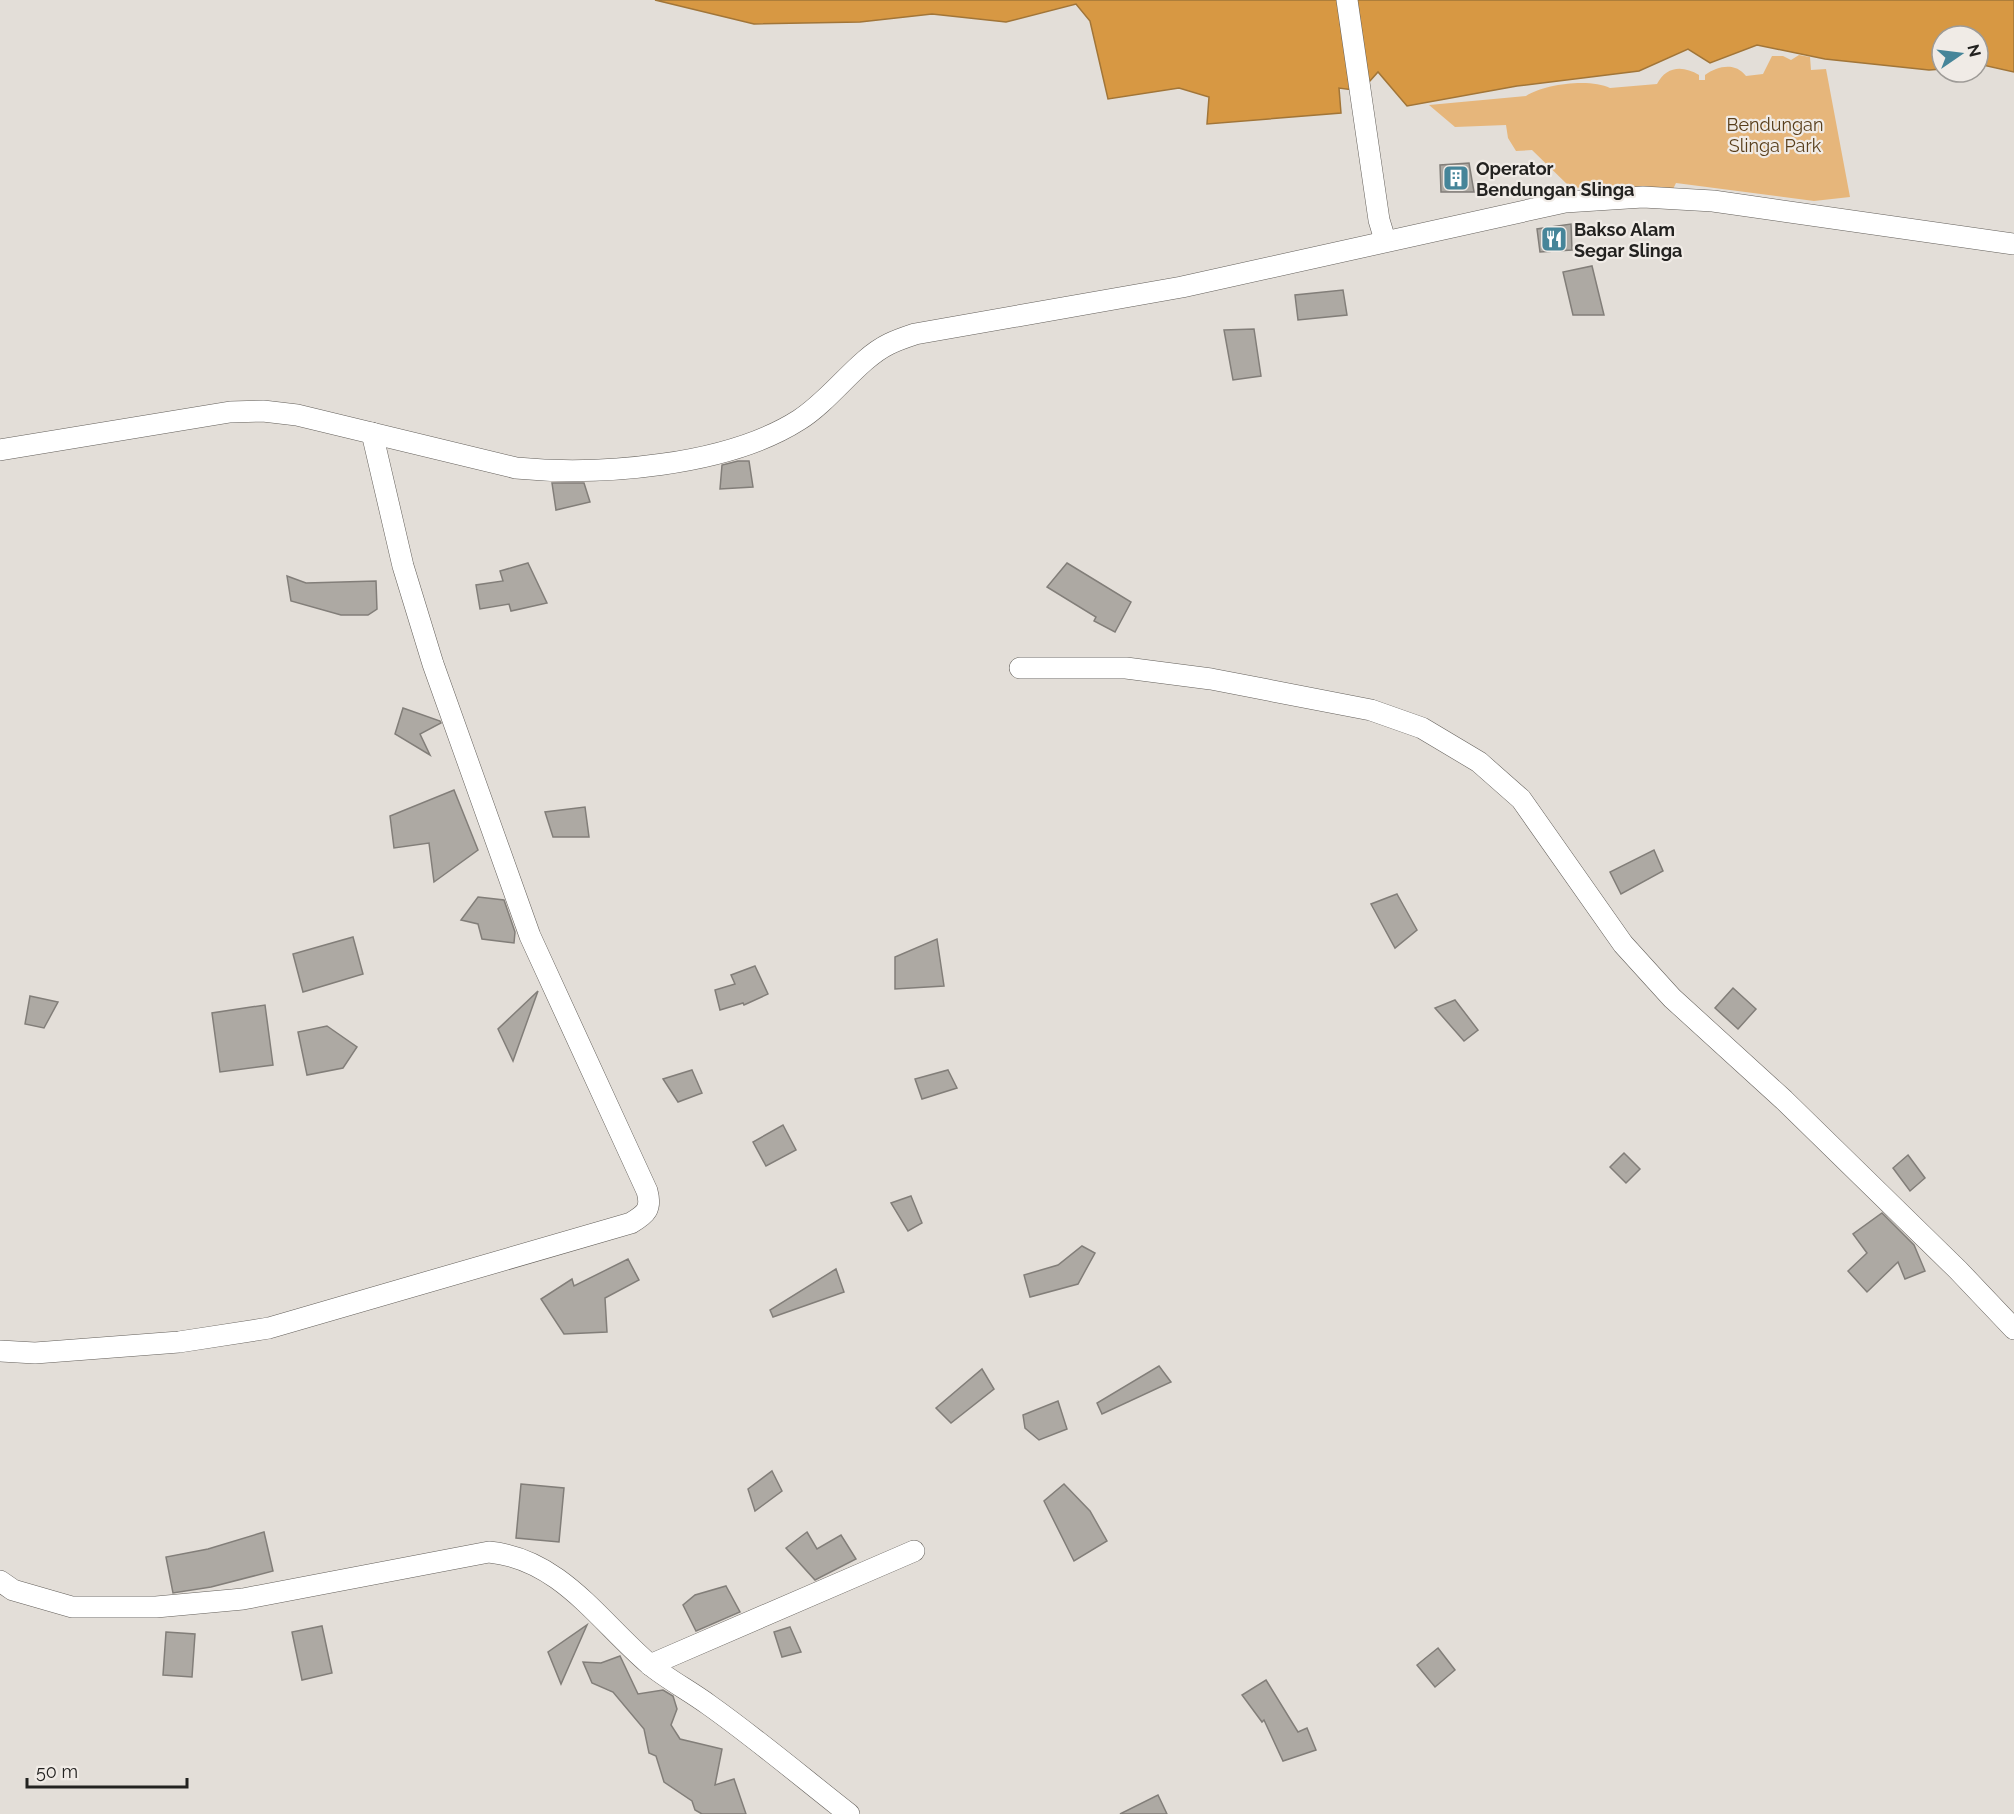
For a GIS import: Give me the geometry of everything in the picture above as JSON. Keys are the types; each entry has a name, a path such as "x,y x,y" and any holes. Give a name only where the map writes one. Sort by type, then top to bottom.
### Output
{"street":[{"path":"1347,0 1382,230"},
{"path":"0,450 230,412 263,411 297,415 516,468 552,472 611,469 701,458 759,440 799,420 833,395 888,345 915,334 1182,287 1382,230 1565,202 1643,197 1713,201 2014,244"},
{"path":"0,1351 35,1353 179,1342 269,1328 631,1223 646,1214 650,1203 530,936 433,664 404,566 372,433"},
{"path":"1020,668 1126,668 1211,680 1371,710 1422,728 1479,762 1521,799 1623,944 1672,998 1785,1100 1958,1270 2014,1329"},
{"path":"650,1665 914,1551"},
{"path":"0,1581 13,1590 72,1607 156,1608 243,1599 489,1552 514,1554 540,1566 584,1601 650,1665 710,1706 849,1814"}],"green space":[{"name":"Bendungan Slinga Park","path":"1799,55 1810,57 1811,70 1826,69 1850,197 1814,201 1676,183 1673,189 1611,193 1604,186 1571,188 1532,150 1516,151 1508,138 1506,125 1455,127 1429,105 1526,96 1544,88 1567,84 1591,83 1610,88 1657,84 1665,74 1675,69 1693,72 1699,75 1699,80 1705,80 1705,75 1726,67 1737,69 1746,76 1763,74 1772,56 1783,56 1791,60"}],"shaded area":[{"path":"655,0 2014,0 2014,72 1990,67 1990,24 1930,24 1930,70 1825,59 1757,45 1710,63 1688,49 1639,71 1517,86 1407,106 1378,72 1361,91 1339,88 1341,113 1207,124 1209,97 1179,88 1108,99 1090,21 1076,4 1006,22 932,14 860,22 754,24"}],"building":[{"name":"Operator Bendungan Slinga","path":"1469,163 1474,192 1441,192 1440,165"},
{"path":"1571,224 1572,250 1540,252 1537,229"},
{"path":"1592,266 1604,315 1573,315 1563,272"},
{"path":"1343,290 1347,315 1298,320 1295,295"},
{"path":"1254,329 1261,376 1233,380 1224,330"},
{"path":"749,461 753,487 720,489 722,465"},
{"path":"552,483 584,483 590,502 556,510"},
{"path":"528,563 547,603 511,611 509,604 480,609 476,585 503,581 500,571"},
{"path":"1067,563 1131,602 1115,632 1094,621 1096,617 1047,587"},
{"path":"287,576 306,583 376,581 377,609 368,615 341,615 291,601"},
{"path":"403,708 440,721 441,723 420,734 430,755 395,734"},
{"path":"454,790 478,850 434,882 429,843 394,848 390,816"},
{"path":"585,807 589,837 553,837 545,812"},
{"path":"1654,850 1663,871 1621,894 1610,872"},
{"path":"1397,894 1417,930 1395,948 1371,904"},
{"path":"478,897 504,900 515,932 514,943 482,939 478,924 461,920"},
{"path":"353,937 363,974 303,992 293,954"},
{"path":"937,939 944,986 895,989 895,957"},
{"path":"755,966 768,994 744,1005 743,1003 720,1010 715,990 735,984 731,975"},
{"path":"1733,988 1756,1009 1738,1029 1715,1008"},
{"path":"538,991 513,1061 498,1029"},
{"path":"30,996 58,1002 44,1028 25,1024"},
{"path":"1455,1000 1478,1030 1464,1041 1435,1008"},
{"path":"265,1005 273,1065 220,1072 212,1013"},
{"path":"327,1026 357,1047 343,1068 307,1075 298,1032"},
{"path":"692,1070 702,1093 678,1102 663,1079"},
{"path":"948,1070 957,1088 922,1099 915,1079"},
{"path":"783,1125 796,1150 766,1166 753,1142"},
{"path":"1624,1153 1640,1169 1626,1183 1610,1167"},
{"path":"1908,1155 1925,1178 1910,1191 1893,1168"},
{"path":"911,1196 922,1223 908,1231 891,1203"},
{"path":"1882,1213 1914,1245 1925,1271 1905,1279 1898,1262 1867,1292 1848,1271 1867,1253 1853,1234"},
{"path":"1082,1246 1095,1253 1078,1284 1030,1297 1024,1275 1058,1265"},
{"path":"628,1259 639,1280 605,1298 607,1332 564,1334 541,1299 572,1279 574,1286"},
{"path":"836,1269 844,1292 773,1317 770,1310"},
{"path":"1159,1366 1171,1382 1102,1414 1097,1403"},
{"path":"982,1369 994,1389 951,1423 936,1408"},
{"path":"1058,1401 1067,1429 1039,1440 1025,1428 1023,1415"},
{"path":"772,1471 782,1491 755,1511 748,1489"},
{"path":"521,1484 564,1488 559,1542 516,1538"},
{"path":"1064,1484 1090,1511 1107,1541 1074,1561 1044,1501"},
{"path":"264,1532 273,1571 211,1587 173,1593 166,1557 208,1549"},
{"path":"807,1532 817,1549 841,1535 856,1559 815,1580 786,1548"},
{"path":"726,1586 740,1612 696,1631 683,1605 695,1595"},
{"path":"587,1625 561,1684 548,1652"},
{"path":"322,1626 332,1673 302,1680 292,1632"},
{"path":"790,1627 801,1652 782,1657 774,1632"},
{"path":"166,1632 195,1634 192,1677 163,1675"},
{"path":"1438,1648 1455,1670 1435,1687 1417,1665"},
{"path":"620,1656 638,1694 663,1690 673,1696 677,1709 671,1725 680,1739 722,1749 715,1785 734,1779 746,1814 702,1814 695,1810 692,1801 664,1782 656,1756 649,1753 644,1729 613,1692 592,1683 583,1662 601,1663"},
{"path":"1266,1680 1298,1732 1307,1728 1316,1750 1283,1761 1264,1720 1262,1722 1242,1695"},
{"path":"1158,1795 1167,1814 1120,1814"}],"place":[{"name":"Operator Bendungan Slinga","path":"1456,178"},
{"name":"Bakso Alam Segar Slinga","path":"1554,239"}]}
